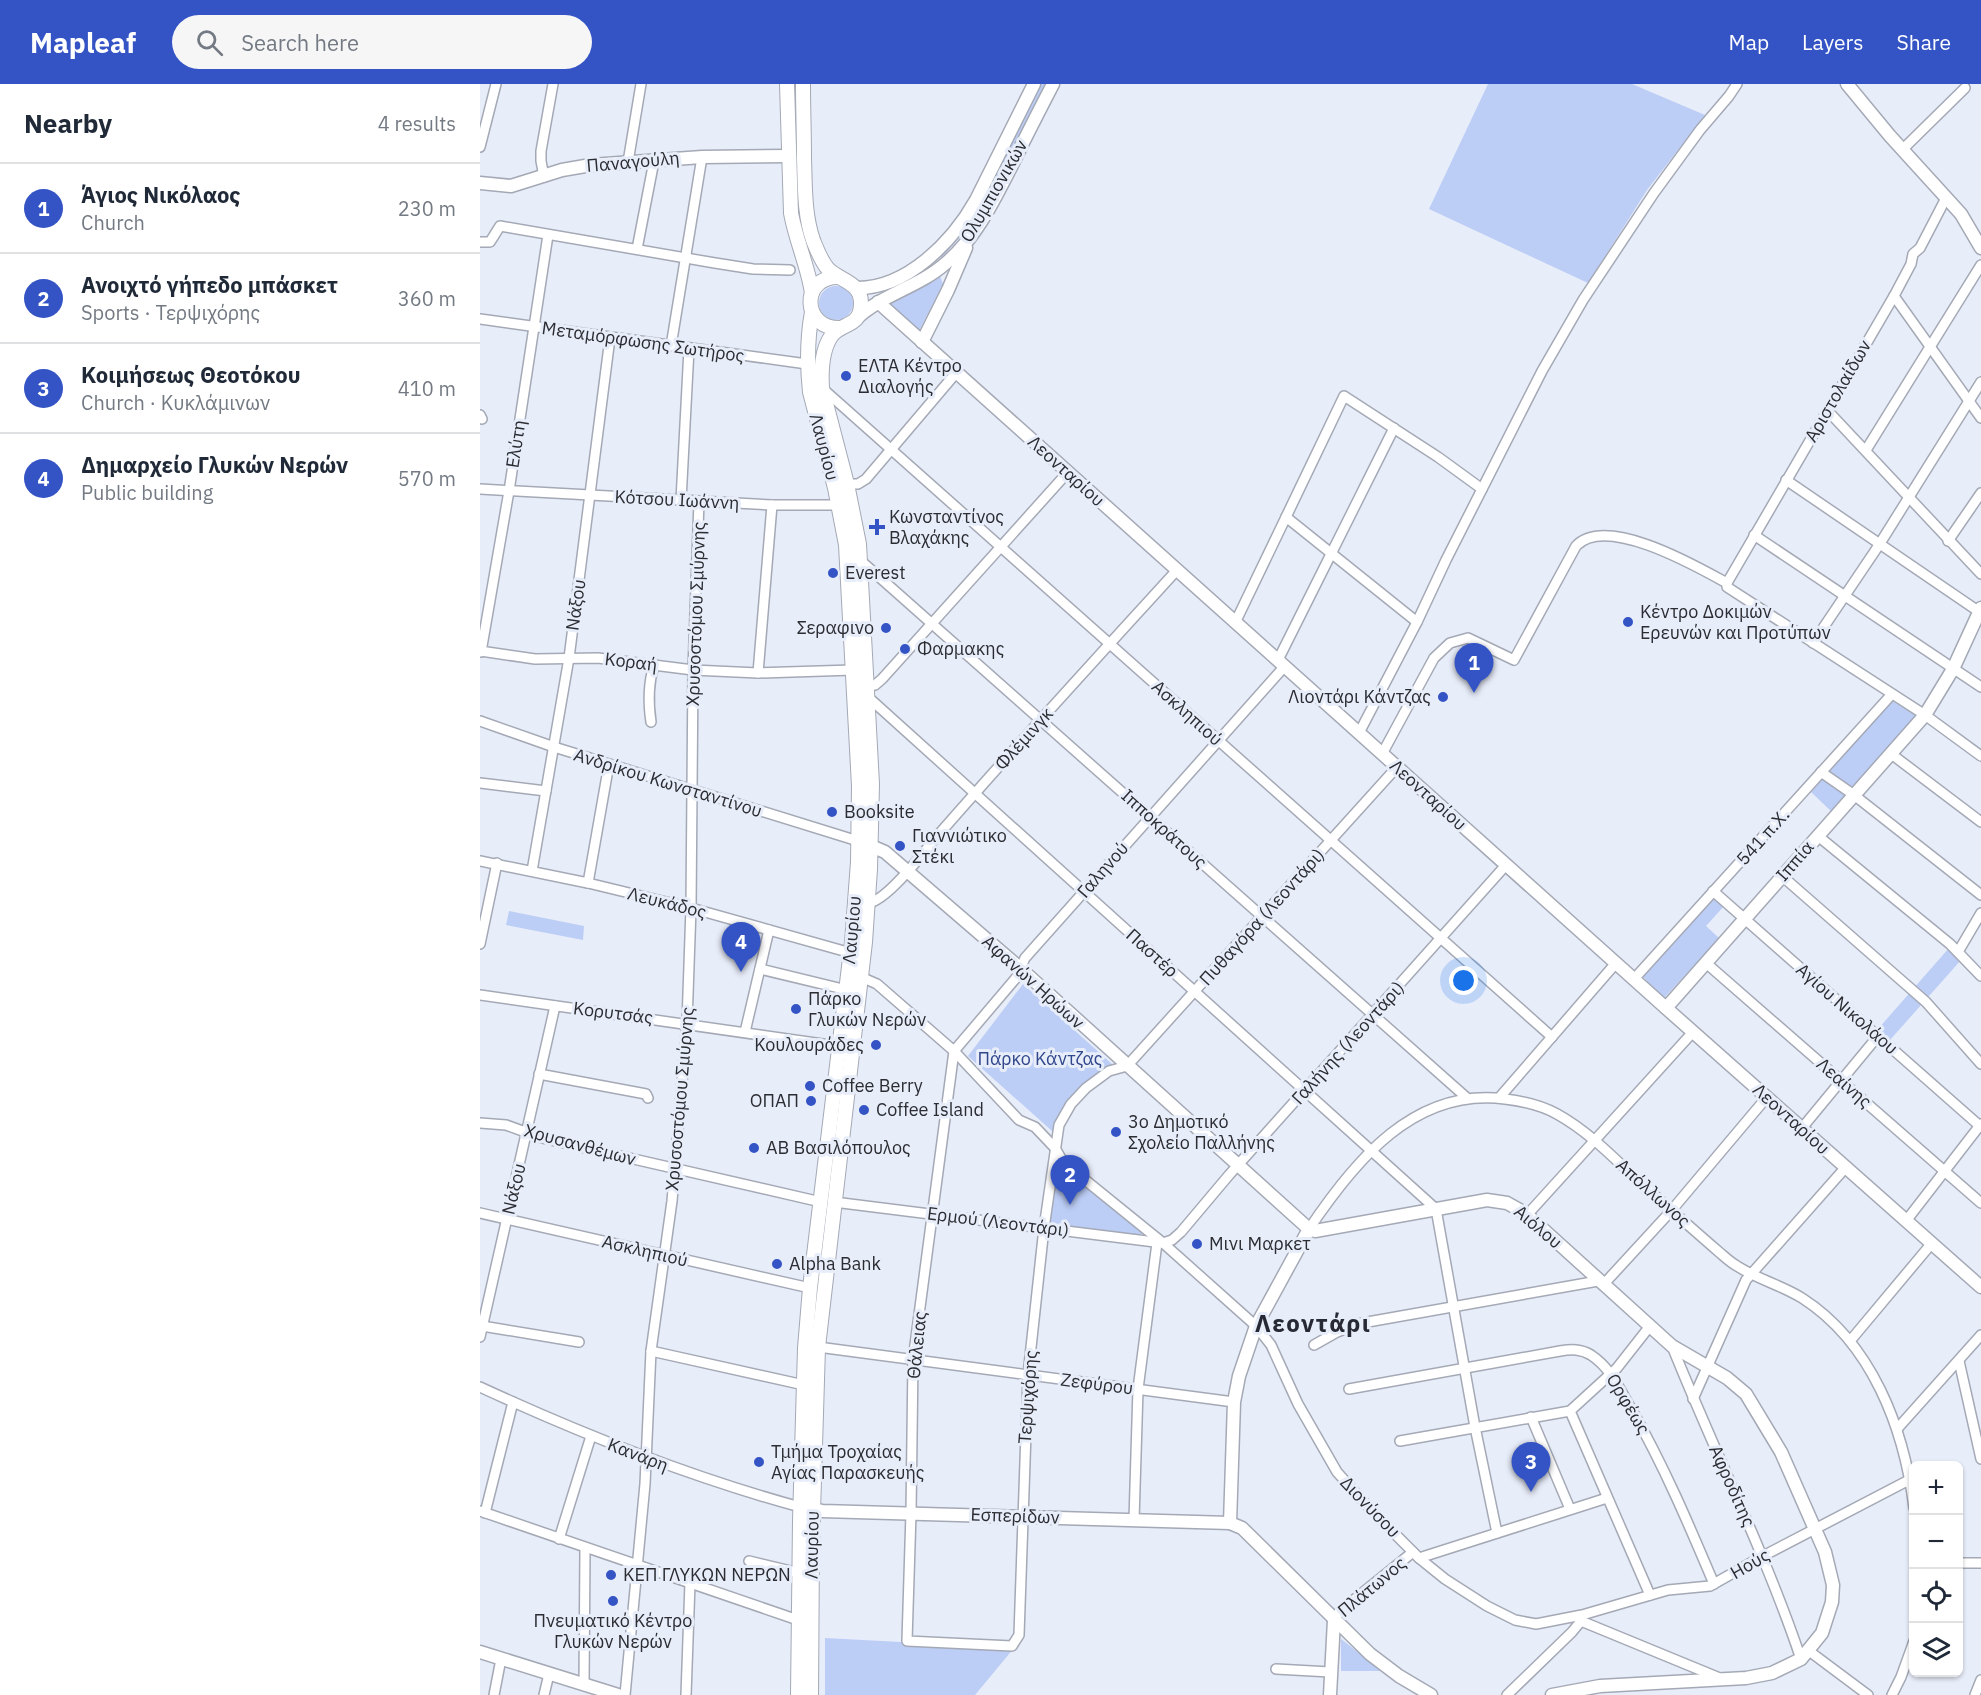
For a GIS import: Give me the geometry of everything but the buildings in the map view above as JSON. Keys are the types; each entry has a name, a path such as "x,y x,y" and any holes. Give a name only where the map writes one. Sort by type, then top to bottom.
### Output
{"main road":[{"name":"Λαυρίου","path":"788,84 791,213 794,230 810,274 812,294 807,364 810,392 839,506 847,558 859,786 868,903 861,977 846,1047 827,1202 807,1509 799,1573 798,1695"},
{"path":"803,84 806,210 810,229 825,265 838,277 850,282 856,288 861,304 856,319"},
{"path":"812,294 814,288 822,280 838,277"},
{"path":"812,312 821,324 840,328"},
{"name":"Λαυρίου","path":"846,1047 847,990 872,784 861,560 848,484 822,388 823,357 832,334 856,319"},
{"name":"Λαυρίου","path":"812,1695 804,1385 810,1288 827,1202"}],"street":[{"path":"480,147 496,84"},
{"path":"544,177 541,151 554,84"},
{"path":"628,162 641,84"},
{"name":"Ολυμπιονικών","path":"856,288 885,282 923,262 944,245 967,216 1034,84"},
{"name":"Ολυμπιονικών","path":"856,319 878,302 903,291 939,269 970,239 1003,183 1053,84"},
{"path":"1359,733 1542,371 1583,300 1654,193 1737,84"},
{"path":"1847,84 1902,150 1961,214 1981,248"},
{"path":"1902,150 1965,88"},
{"name":"Παναγούλη","path":"480,183 511,186 577,167 628,162 702,157 789,156"},
{"path":"671,346 702,157"},
{"path":"637,249 654,160"},
{"name":"Αριστολαίδων","path":"1727,583 1894,296 1911,264 1913,254 1920,248 1947,198"},
{"path":"480,242 490,242 500,226 753,269 790,270"},
{"name":"Ελύτη","path":"481,652 509,491 548,235"},
{"path":"922,342 970,239"},
{"path":"923,262 939,269 948,278 948,290"},
{"path":"1866,450 1981,265"},
{"path":"1894,296 1981,418"},
{"name":"Λεονταρίου","path":"878,302 1981,1287"},
{"name":"Μεταμόρφωσης Σωτήρος","path":"480,319 807,364"},
{"name":"Νάξου","path":"532,871 581,576 589,495 610,338"},
{"name":"Χρυσοστόμου Σμύρνης","path":"681,500 689,349"},
{"path":"848,484 858,484 866,479 956,373"},
{"path":"1814,643 1879,545 1981,381"},
{"name":"Ασκληπιού","path":"822,388 1552,1037"},
{"path":"1235,622 1344,396 1482,489"},
{"path":"1827,410 1981,574"},
{"name":"Γαληνού","path":"954,1052 1016,978 1025,958 1219,742 1281,664 1330,554 1394,428"},
{"path":"868,692 933,624 1068,472"},
{"path":"1786,480 1879,545 1980,611"},
{"name":"Κότσου Ιωάννη","path":"480,489 772,505 839,506"},
{"path":"1948,541 1981,494"},
{"name":"Χρυσοστόμου Σμύρνης","path":"625,1695 647,1458 651,1351 675,1169 687,1023 693,791 693,670 699,501"},
{"path":"758,674 772,505"},
{"path":"1286,517 1417,622"},
{"path":"1382,754 1434,658 1450,643 1468,638 1514,660 1576,546 1588,537 1600,535 1617,537 1652,547 1680,558 1727,583 1727,587 1925,715 1981,756"},
{"path":"1754,535 1981,687"},
{"name":"Ιπποκράτους","path":"861,560 1467,1098"},
{"name":"Φλέμινγκ","path":"868,903 879,900 907,871 1177,570"},
{"name":"Ιππία","path":"1666,1008 1925,715 1953,669 1980,611"},
{"name":"Κοραή","path":"481,652 535,659 598,658 693,670 758,674 853,670"},
{"path":"651,722 648,703 654,665"},
{"name":"Παστέρ","path":"868,692 974,794 1436,1209"},
{"name":"541 π.Χ.","path":"1634,979 1892,694"},
{"name":"Ανδρίκου Κωνσταντίνου","path":"480,720 554,747 864,843"},
{"path":"1890,753 1981,822"},
{"path":"588,883 609,764"},
{"name":"Πυθαγόρα (Λεοντάρι)","path":"1127,1066 1397,767"},
{"path":"1821,772 1854,795 1981,895"},
{"path":"480,783 546,790"},
{"path":"1818,836 1958,952 1981,976"},
{"name":"Αφανών Ηρώων","path":"864,843 879,848 1021,969 1309,1229"},
{"name":"Λευκάδος","path":"480,861 588,883 691,908 851,953"},
{"path":"480,944 497,864"},
{"name":"Γαλήνης (Λεοντάρι)","path":"1160,1243 1172,1240 1181,1232 1237,1166 1506,865"},
{"path":"1782,876 1926,1002 1981,1064"},
{"name":"Αγίου Νικολάου","path":"1713,891 1981,1126"},
{"path":"1958,952 1981,913"},
{"path":"745,1032 769,930"},
{"path":"1499,1098 1616,963"},
{"name":"Λεαίνης","path":"1706,963 1981,1203"},
{"path":"760,969 847,990"},
{"name":"Διονύσου","path":"861,977 877,984 954,1052 1018,1120 1035,1127 1055,1148 1063,1162 1256,1326 1271,1345 1298,1404 1337,1472 1416,1555 1445,1579 1487,1606 1515,1620 1536,1624 1580,1618"},
{"name":"Κορυτσάς","path":"480,995 846,1047"},
{"name":"Νάξου","path":"480,1337 555,1006"},
{"path":"1527,1215 1694,1032"},
{"path":"1802,1128 1878,1036"},
{"name":"Θάλειας","path":"954,1052 913,1360 907,1641 1012,1646"},
{"name":"Τερψιχόρης","path":"1012,1646 1019,1635 1028,1375 1044,1228 1059,1125 1071,1104 1086,1088 1109,1071 1127,1066"},
{"path":"539,1074 616,1087 646,1094 648,1098"},
{"path":"1314,1345 1356,1325 1601,1283 1671,1210 1767,1097"},
{"name":"Απόλλωνος","path":"1309,1229 1339,1186 1370,1150 1395,1129 1422,1113 1467,1098 1499,1098 1546,1109 1568,1121 1594,1140 1732,1263 1781,1286 1808,1302 1840,1329 1880,1389 1897,1429 1909,1480"},
{"name":"Χρυσανθέμων","path":"480,1123 501,1124 542,1138 827,1202"},
{"path":"1906,1221 1981,1126"},
{"path":"1693,1399 1751,1273 1846,1167"},
{"name":"Αιόλου","path":"1309,1229 1315,1231 1494,1200 1513,1205 1527,1215 1672,1346 1727,1378 1746,1394 1781,1452 1825,1552 1833,1590 1826,1625 1805,1655"},
{"name":"Ερμού (Λεοντάρι)","path":"827,1202 1160,1243"},
{"path":"1436,1209 1475,1427 1497,1533"},
{"name":"Ασκληπιού","path":"480,1213 810,1288"},
{"path":"1309,1229 1256,1326 1239,1376 1234,1402 1230,1522 1242,1528 1370,1654 1399,1676 1431,1695"},
{"path":"1134,1520 1138,1389 1160,1243"},
{"path":"1850,1341 1932,1243"},
{"path":"482,1326 579,1341"},
{"path":"1400,1441 1570,1411 1611,1374 1650,1326"},
{"path":"1897,1429 1981,1335"},
{"name":"Αφροδίτης","path":"1672,1346 1805,1655"},
{"name":"Ζεφύρου","path":"818,1347 1234,1402"},
{"name":"Ορφέως","path":"1349,1389 1560,1351 1577,1350 1594,1358 1611,1374 1651,1443 1714,1584"},
{"path":"651,1351 804,1385"},
{"path":"1959,1361 1981,1459"},
{"name":"Κανάρη","path":"480,1387 647,1458 698,1477 807,1509"},
{"path":"513,1402 482,1512 798,1620"},
{"path":"1570,1411 1650,1595"},
{"path":"1532,1417 1570,1509"},
{"path":"559,1539 591,1436"},
{"name":"Ηούς","path":"1580,1618 1650,1595 1714,1584 1815,1528 1909,1480"},
{"path":"1416,1555 1497,1533 1607,1498"},
{"name":"Εσπερίδων","path":"807,1509 1230,1522"},
{"path":"584,1685 585,1548"},
{"name":"Πλάτωνος","path":"1330,1695 1334,1620 1339,1612 1416,1555"},
{"path":"748,1561 799,1573"},
{"path":"1963,1563 1981,1563"},
{"path":"686,1695 690,1583"},
{"path":"1507,1695 1572,1632 1580,1618 1722,1678"},
{"path":"480,1652 618,1695"},
{"path":"1893,1695 1909,1654"},
{"path":"1552,1695 1585,1688 1636,1689 1767,1675 1785,1668 1805,1655 1866,1695"},
{"path":"494,1695 501,1659"},
{"path":"1276,1669 1330,1671"},
{"path":"544,1695 549,1674"},
{"path":"1975,1695 1981,1680"}],"green space":[{"path":"1041,84 1045,84 987,197 959,238 942,257 937,257 957,236 973,213"},
{"path":"1488,84 1632,84 1705,115 1647,190 1588,283 1429,209"},
{"path":"938,276 943,284 919,331 890,304"},
{"path":"836,286 848,291 853,303 848,315 836,320 824,315 819,303 824,291"},
{"path":"1892,701 1917,716 1833,813 1811,792"},
{"path":"1708,889 1725,905 1706,926 1719,938 1664,998 1637,971"},
{"path":"509,911 584,926 583,940 506,925"},
{"path":"1949,948 1961,960 1890,1040 1878,1029"},
{"name":"Πάρκο Κάντζας","path":"1023,984 1112,1064 1052,1131 968,1056"},
{"path":"1059,1153 1143,1234 1115,1235 1049,1227"},
{"path":"825,1638 1014,1648 975,1695 825,1695"},
{"path":"1341,1639 1382,1671 1341,1671"}],"place":[{"name":"ΕΛΤΑ Κέντρο Διαλογής","path":"846,376"},
{"name":"Κωνσταντίνος Βλαχάκης","path":"877,527"},
{"name":"Everest","path":"833,573"},
{"name":"Κέντρο Δοκιμών Ερευνών και Προτύπων","path":"1628,622"},
{"name":"Σεραφινο","path":"886,628"},
{"name":"Φαρμακης","path":"905,649"},
{"name":"Άγιος Νικόλαος","path":"1474,693"},
{"name":"Λιοντάρι Κάντζας","path":"1443,697"},
{"name":"Booksite","path":"832,812"},
{"name":"Γιαννιώτικο Στέκι","path":"900,846"},
{"name":"Δημαρχείο Γλυκών Νερών","path":"741,972"},
{"name":"Πάρκο Γλυκών Νερών","path":"796,1009"},
{"name":"Κουλουράδες","path":"876,1045"},
{"name":"Coffee Berry","path":"810,1086"},
{"name":"ΟΠΑΠ","path":"811,1101"},
{"name":"Coffee Island","path":"864,1110"},
{"name":"3ο Δημοτικό Σχολείο Παλλήνης","path":"1116,1132"},
{"name":"ΑΒ Βασιλόπουλος","path":"754,1148"},
{"name":"Ανοιχτό γήπεδο μπάσκετ","path":"1070,1205"},
{"name":"Μινι Μαρκετ","path":"1197,1244"},
{"name":"Alpha Bank","path":"777,1264"},
{"name":"Τμήμα Τροχαίας Αγίας Παρασκευής","path":"759,1462"},
{"name":"Κοιμήσεως Θεοτόκου","path":"1531,1492"},
{"name":"ΚΕΠ ΓΛΥΚΩΝ ΝΕΡΩΝ","path":"611,1575"},
{"name":"Πνευματικό Κέντρο Γλυκών Νερών","path":"613,1601"}],"district":[{"name":"Λεοντάρι","path":"1313,1324"}]}
